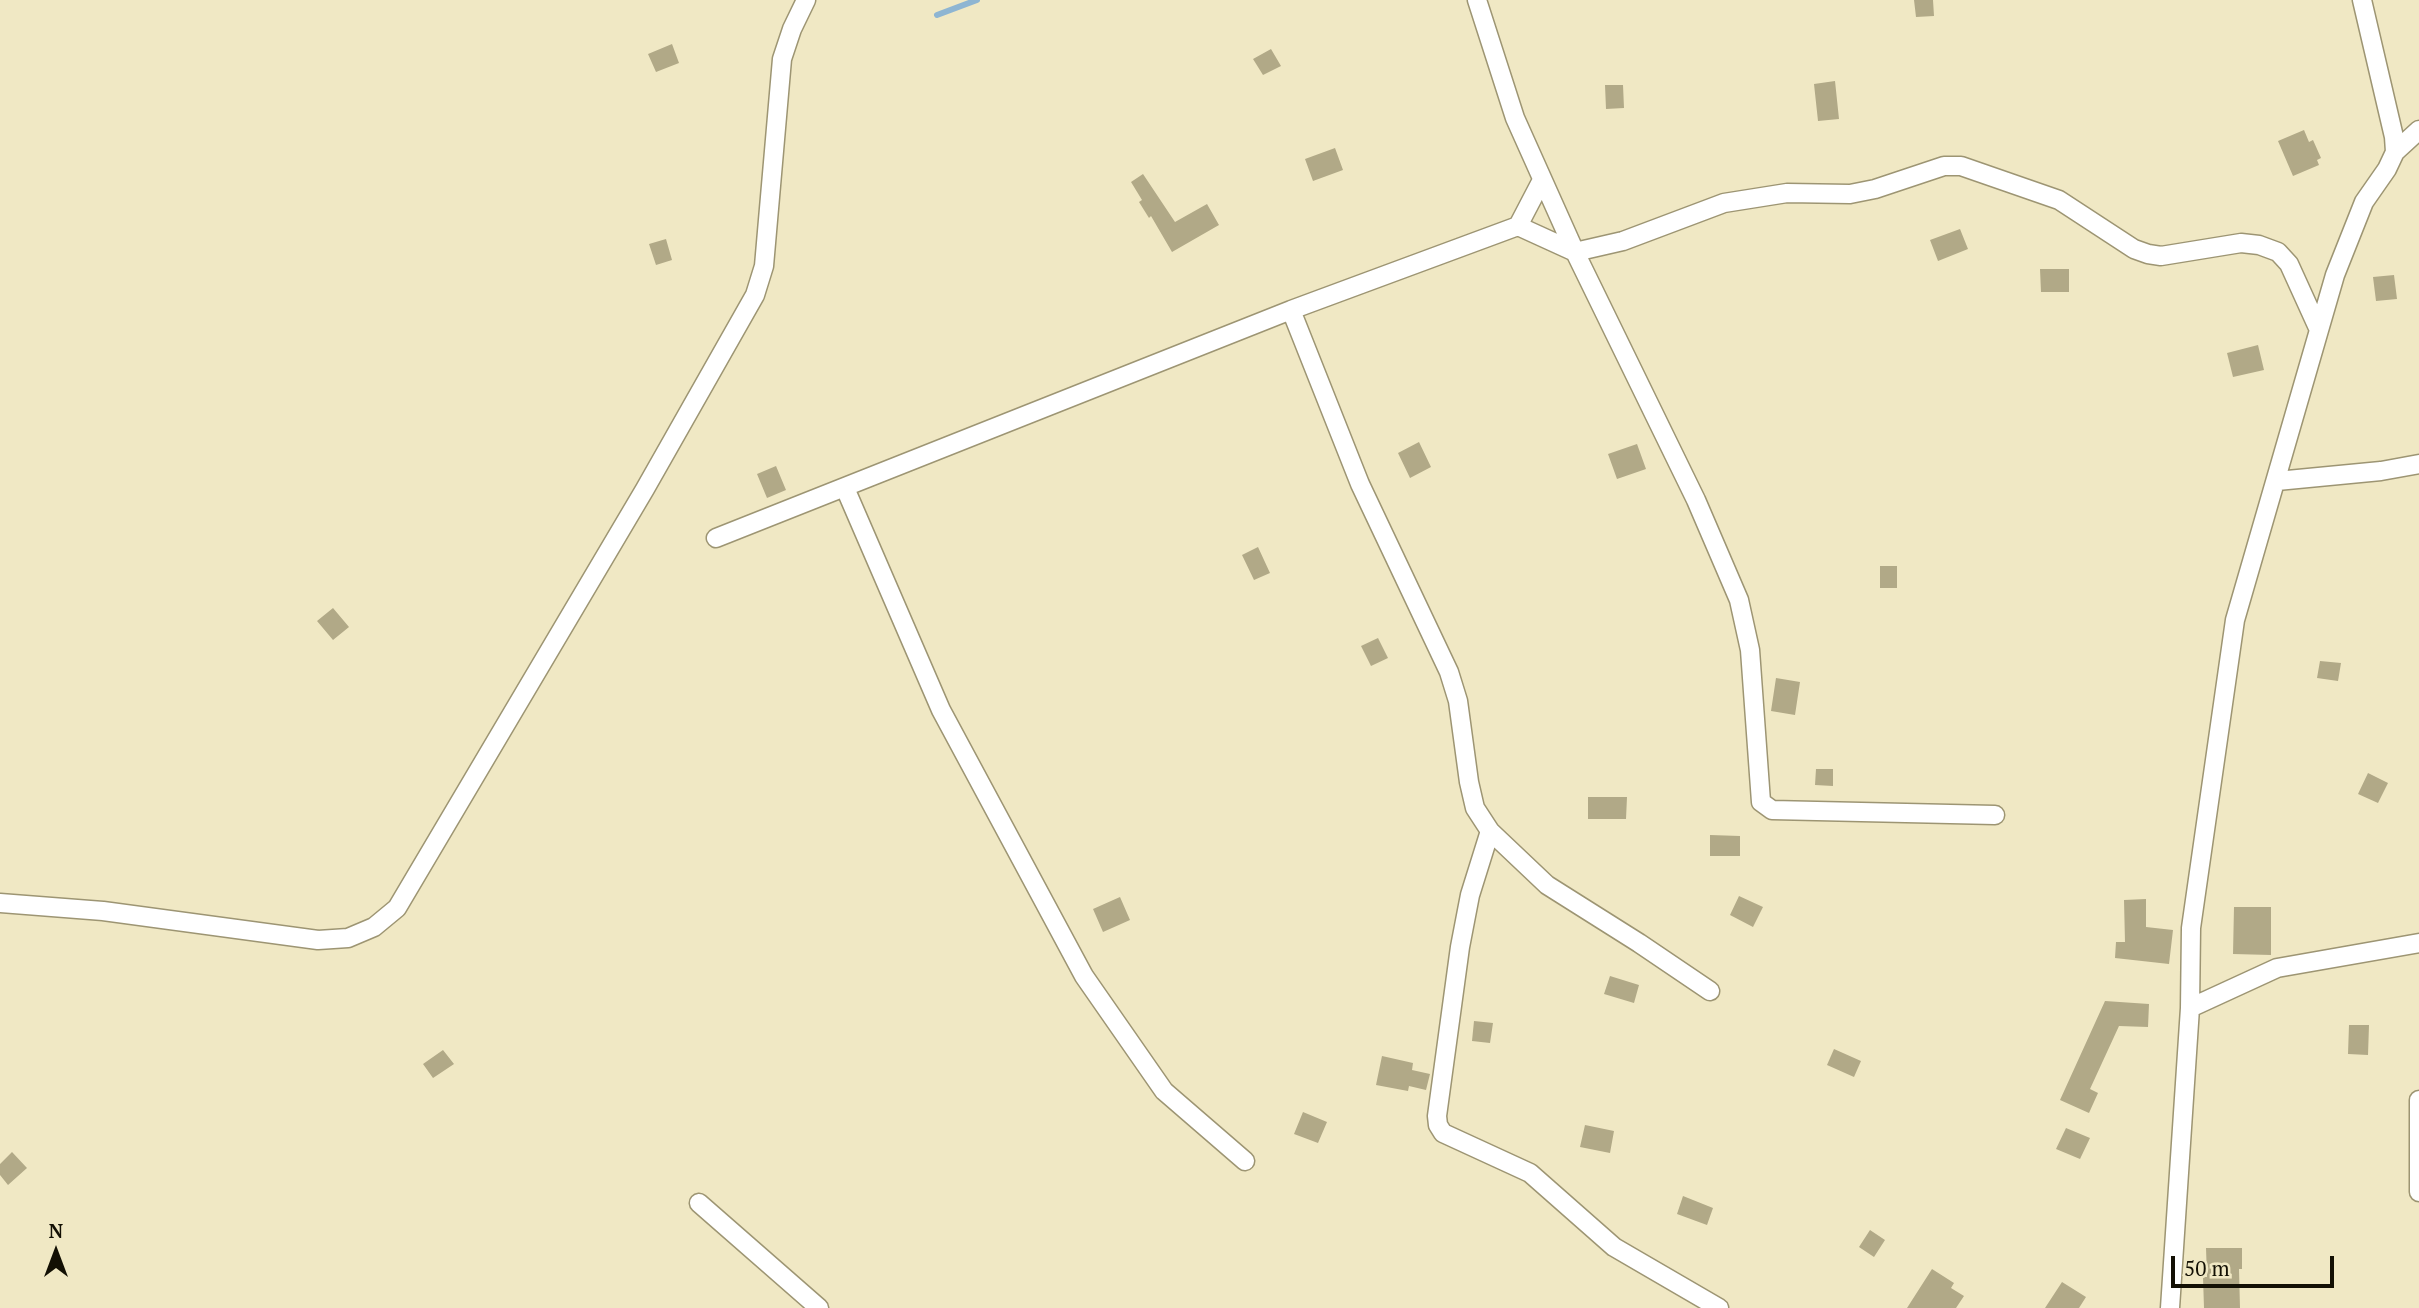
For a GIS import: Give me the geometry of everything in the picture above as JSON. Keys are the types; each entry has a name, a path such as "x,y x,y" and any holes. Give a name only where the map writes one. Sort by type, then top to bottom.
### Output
{"street":[{"path":"0,903 103,911 318,940 348,938 374,927 397,908 645,489 755,295 764,266 782,59 806,0"},
{"path":"1478,0 1515,118 1542,180 1696,500 1740,600 1750,650 1761,802 1772,810 1995,815"},
{"path":"2362,0 2394,137 2395,152"},
{"path":"2170,1308 2190,1008 2191,928 2235,620 2335,275 2364,202 2387,169 2395,152 2419,130"},
{"path":"1518,226 1575,252 1623,241 1724,204 1787,193 1850,194 1875,189 1944,166 1961,166 2059,200 2134,249 2148,254 2161,256 2241,243 2259,245 2278,252 2289,264 2319,330"},
{"path":"716,538 1291,310 1518,226 1542,180"},
{"path":"1291,310 1360,484 1449,672 1458,701 1475,808 1490,831 1547,885 1710,991"},
{"path":"2277,481 2381,471 2419,464"},
{"path":"845,488 941,710 1084,976 1164,1091 1245,1161"},
{"path":"1490,831 1470,895 1460,947 1438,1125 1443,1133 1530,1173 1614,1247 1719,1308"},
{"path":"2190,1008 2277,968 2419,943"},
{"path":"2419,1100 2419,1192"},
{"path":"699,1203 819,1308"}],"building":[{"path":"1914,0 1933,0 1934,16 1916,17"},
{"path":"672,44 679,63 656,72 648,54"},
{"path":"1271,49 1281,66 1263,75 1253,59"},
{"path":"1835,81 1839,119 1818,121 1814,84"},
{"path":"1605,85 1623,85 1624,108 1606,109"},
{"path":"2304,130 2309,142 2313,140 2321,158 2317,160 2319,165 2293,176 2278,141"},
{"path":"1335,148 1343,170 1313,181 1305,159"},
{"path":"1143,174 1175,222 1207,204 1219,225 1172,252 1151,216 1149,218 1139,202 1142,200 1131,182"},
{"path":"1960,229 1968,249 1938,261 1930,240"},
{"path":"666,239 672,260 656,265 649,244"},
{"path":"2040,269 2069,269 2069,292 2041,292"},
{"path":"2394,275 2397,299 2376,301 2373,277"},
{"path":"2258,345 2264,370 2233,377 2227,353"},
{"path":"1419,442 1431,467 1410,478 1398,453"},
{"path":"1637,444 1646,469 1617,479 1608,454"},
{"path":"776,466 786,490 767,498 757,474"},
{"path":"1258,547 1270,573 1254,580 1242,555"},
{"path":"1880,566 1897,566 1897,588 1880,588"},
{"path":"333,608 349,627 333,640 317,621"},
{"path":"1378,638 1388,658 1371,666 1361,646"},
{"path":"2320,661 2341,663 2338,681 2317,678"},
{"path":"1776,678 1800,682 1795,715 1771,711"},
{"path":"1816,769 1833,769 1833,786 1815,785"},
{"path":"2368,773 2388,783 2378,803 2358,794"},
{"path":"1588,797 1627,797 1626,819 1588,819"},
{"path":"1710,835 1740,836 1740,856 1710,856"},
{"path":"1739,896 1763,907 1753,927 1730,915"},
{"path":"1120,897 1130,920 1103,932 1093,909"},
{"path":"2146,899 2146,927 2173,930 2169,964 2115,958 2116,942 2125,942 2124,900"},
{"path":"2234,907 2271,907 2271,955 2233,954"},
{"path":"1610,976 1639,985 1634,1003 1604,994"},
{"path":"2105,1001 2149,1004 2148,1027 2119,1026 2090,1089 2098,1093 2089,1113 2060,1100"},
{"path":"1474,1021 1493,1023 1490,1043 1472,1041"},
{"path":"2349,1025 2369,1025 2368,1055 2348,1054"},
{"path":"1834,1049 1861,1061 1854,1077 1827,1065"},
{"path":"443,1050 454,1064 433,1078 423,1064"},
{"path":"1382,1056 1413,1063 1412,1070 1430,1074 1426,1090 1409,1086 1408,1091 1376,1085"},
{"path":"1303,1112 1327,1122 1318,1143 1294,1134"},
{"path":"1585,1125 1614,1131 1610,1153 1580,1147"},
{"path":"2066,1128 2090,1138 2080,1159 2056,1149"},
{"path":"12,1152 27,1168 8,1185 0,1175 0,1164"},
{"path":"1683,1196 1713,1208 1707,1225 1677,1214"},
{"path":"1870,1230 1885,1240 1874,1257 1859,1247"},
{"path":"2206,1248 2242,1248 2242,1269 2239,1269 2240,1308 2204,1308"},
{"path":"1932,1269 1954,1283 1951,1288 1964,1296 1956,1308 1907,1308"},
{"path":"2062,1282 2086,1297 2079,1308 2045,1308"}],"waterway":[{"path":"937,15 977,0"}]}
